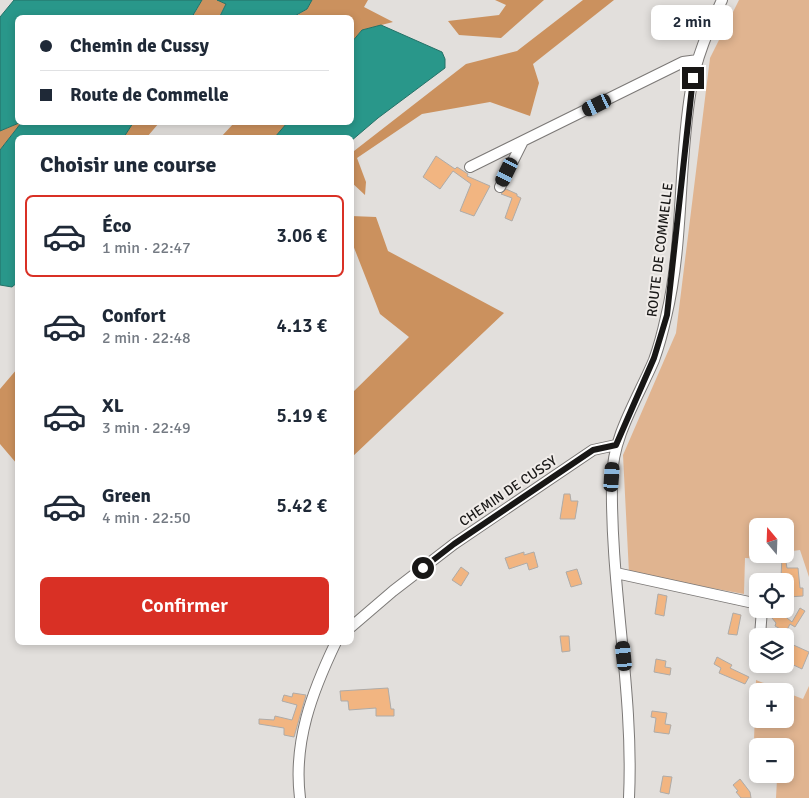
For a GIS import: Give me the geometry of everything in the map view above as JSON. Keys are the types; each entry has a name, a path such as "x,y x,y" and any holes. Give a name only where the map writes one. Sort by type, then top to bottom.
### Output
{"street":[{"name":"ROUTE DE COMMELLE","path":"629,798 626,673 616,573 612,477 616,445 654,358 667,315 690,90 698,60 722,0"},
{"path":"470,167 683,62 698,60"},
{"path":"500,188 523,141"},
{"name":"CHEMIN DE CUSSY","path":"354,624 393,591 454,544 593,450 616,445"},
{"path":"616,573 749,602"},
{"path":"300,798 297,773 305,718 320,677 335,645"}],"shaded area":[{"path":"202,0 217,0 226,4 220,15 194,15"},
{"path":"312,0 368,0 364,7 393,22 362,30 354,39 354,15 298,15 307,9"},
{"path":"495,0 544,0 501,38 459,35 448,21 499,15 506,5"},
{"path":"583,0 614,0 533,64 539,83 530,116 490,102 422,114 357,158 366,182 365,195 354,185 354,151 466,64 517,51"},
{"path":"739,0 809,0 809,577 800,550 794,551 794,518 749,518 749,558 745,558 744,594 629,573 623,455 676,333 710,58"},
{"path":"15,125 19,125 0,150 0,131"},
{"path":"132,125 157,125 149,135 125,135"},
{"path":"232,125 285,125 277,135 223,135"},
{"path":"354,216 376,217 388,251 504,313 354,455 354,391 409,337 380,314 354,248"},
{"path":"15,371 15,462 0,444 0,389"},
{"path":"809,686 809,798 776,798 777,783 794,783 794,738 754,738 754,728 794,728 794,696 803,699"}],"water":[{"path":"14,0 202,0 193,15 15,15 15,125 0,131 0,17"},
{"path":"217,0 312,0 307,9 296,15 220,15 226,4"},
{"path":"381,25 442,52 445,59 445,68 354,138 354,135 277,135 285,125 354,125 354,39 362,30"},
{"path":"19,125 132,125 125,135 15,135 15,284 12,287 0,285 0,150"}],"building":[{"path":"436,156 455,169 457,167 468,174 467,176 490,186 474,216 460,211 471,184 453,171 440,189 423,177"},
{"path":"506,189 521,198 512,221 505,218 512,198 501,194"},
{"path":"564,494 570,494 571,501 578,501 575,519 560,519"},
{"path":"524,552 524,555 534,552 538,567 529,570 527,563 509,569 505,558"},
{"path":"782,563 786,563 787,568 798,568 800,588 803,588 803,596 794,597 794,573 781,573"},
{"path":"461,567 469,573 461,586 452,580"},
{"path":"577,569 582,584 571,587 566,572"},
{"path":"658,594 667,596 664,616 655,614"},
{"path":"800,608 805,611 795,627 790,624 788,628 779,628 775,626 776,623 772,618 787,618 792,622"},
{"path":"733,613 741,615 737,635 728,634"},
{"path":"560,636 569,636 570,651 562,652"},
{"path":"794,645 809,652 802,669 794,665"},
{"path":"717,657 732,665 730,668 749,677 745,684 719,673 721,668 714,664"},
{"path":"656,659 666,661 665,667 671,668 670,675 654,672"},
{"path":"388,688 394,716 376,716 376,708 349,710 348,701 341,701 340,691"},
{"path":"293,693 306,695 294,737 284,735 284,728 259,724 259,719 274,720 275,716 292,720 297,705 282,701 284,695 292,697"},
{"path":"652,711 667,713 665,724 671,725 669,734 654,732 656,718 651,717"},
{"path":"663,776 672,777 669,794 660,792"},
{"path":"740,779 750,792 751,798 741,798 736,792 738,791 733,785"}],"route":[{"path":"423,568 454,544 593,450 616,445 654,358 667,315 690,90 693,78"}]}
